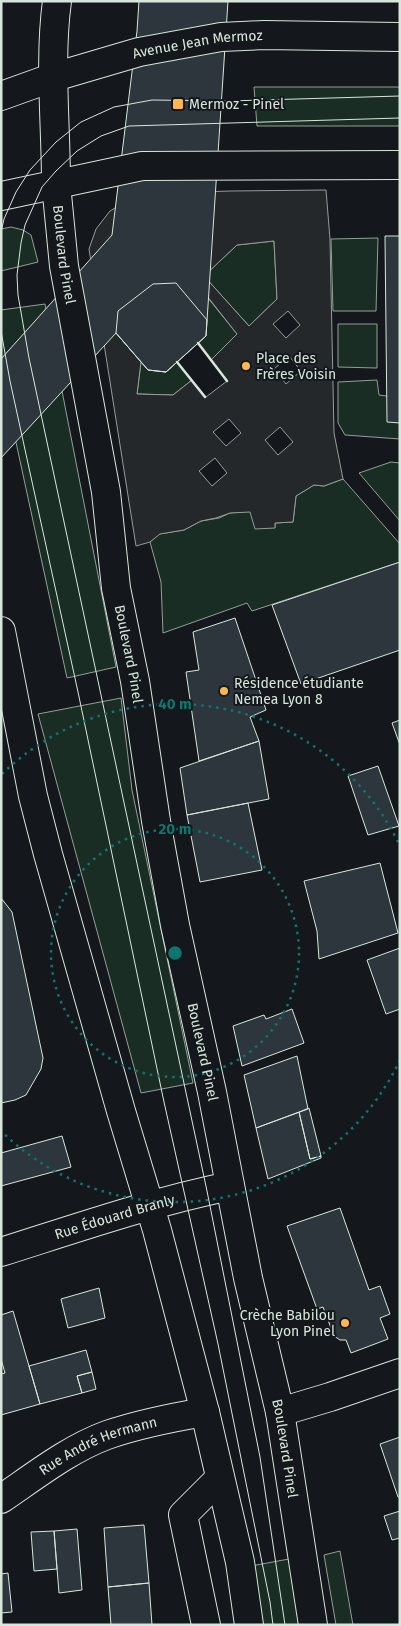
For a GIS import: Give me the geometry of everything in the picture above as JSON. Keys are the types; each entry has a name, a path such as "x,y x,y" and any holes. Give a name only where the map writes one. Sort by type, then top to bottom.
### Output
{"street":[{"name":"Boulevard Pinel","path":"57,1 54,77 56,184 64,266 106,492 116,588 135,681 156,821 175,925 212,1092 248,1278 280,1412 313,1625"},
{"name":"Avenue Jean Mermoz","path":"1,96 54,77 139,52 220,37 264,35 400,37"},
{"path":"1,196 142,166 400,165"},
{"path":"1,631 33,796 121,1111 150,1206 205,1412 240,1562 249,1625"},
{"name":"Rue Édouard Branly","path":"1,1252 107,1218 230,1186"},
{"path":"280,1412 400,1373"},
{"name":"Rue André Hermann","path":"1,1499 65,1456 107,1435 205,1412"},
{"path":"206,1625 183,1516 220,1478"}],"green space":[{"path":"254,87 400,87 400,126 257,126"},
{"path":"11,227 23,230 31,235 38,262 1,271 1,229"},
{"path":"378,238 376,311 333,311 331,239"},
{"path":"274,241 277,299 249,326 204,276 237,245"},
{"path":"195,282 237,334 211,360 198,343"},
{"path":"45,304 116,667 67,678 1,373 1,310"},
{"path":"338,324 377,324 377,368 338,367"},
{"path":"141,362 149,370 166,372 177,362 192,380 173,395 137,394"},
{"path":"377,380 379,395 387,396 400,423 400,439 345,435 338,423 338,382"},
{"path":"391,462 400,463 400,521 359,473"},
{"path":"343,479 400,544 400,562 252,611 247,603 163,633 161,582 150,542 159,534 184,530 201,521 219,518 230,513 250,511 275,528 275,523 293,522 296,496 314,485 324,486"},
{"path":"121,698 132,790 193,1083 141,1093 38,714"},
{"path":"340,1551 353,1625 336,1625 324,1555"},
{"path":"289,1559 299,1625 259,1625 251,1566"}],"shaded area":[{"name":"Place des Frères Voisin","path":"326,190 330,239 334,433 343,479 324,486 314,485 296,496 293,522 275,523 275,528 255,529 250,512 230,513 201,521 184,530 160,534 150,542 136,546 89,249 96,229 110,211 138,194","holes":["274,241 277,299 249,326 204,276 237,245","196,282 237,334 211,360 198,343 227,381 206,397 192,380 173,395 137,394 141,362 116,333 175,283","288,311 300,325 286,338 273,324","289,356 301,371 286,384 274,369","229,419 241,433 226,446 213,432","280,427 293,442 278,455 265,440","215,458 227,473 212,486 199,471"]}],"building":[{"name":"Mermoz - Pinel","path":"139,1 228,1 206,336 166,372 148,370 116,333 1,458 1,359 112,235"},
{"path":"385,236 400,236 400,423 387,422"},
{"path":"176,283 207,320 206,336 166,372 148,370 116,333 118,311 153,284"},
{"path":"400,562 400,650 301,684 272,605"},
{"name":"Résidence étudiante Nemea Lyon 8","path":"235,618 266,710 250,717 259,741 199,761 186,672 199,670 193,632"},
{"path":"400,720 400,745 392,723"},
{"path":"259,741 269,799 187,815 180,768"},
{"path":"378,766 399,826 368,835 348,776"},
{"path":"248,803 262,870 200,882 187,815"},
{"path":"380,863 398,933 319,959 317,931 304,881"},
{"path":"1,898 12,912 43,1058 41,1069 26,1095 1,1103"},
{"path":"400,948 400,1009 386,1014 367,960"},
{"path":"292,1009 304,1043 242,1066 233,1026 264,1015 266,1019"},
{"path":"297,1056 308,1109 256,1128 244,1075"},
{"path":"309,1108 321,1156 310,1159 299,1112"},
{"path":"299,1112 310,1159 321,1156 321,1158 268,1179 256,1128"},
{"path":"62,1136 71,1167 1,1186 1,1153"},
{"path":"340,1208 369,1290 380,1286 390,1314 380,1318 388,1339 351,1353 346,1340 340,1340 334,1336 323,1307 317,1309 287,1226"},
{"path":"99,1288 105,1318 68,1328 61,1299"},
{"path":"13,1311 40,1404 1,1415 1,1374 5,1373 1,1359 1,1315"},
{"path":"86,1350 92,1372 77,1376 82,1393 40,1404 29,1366"},
{"path":"92,1372 96,1389 82,1393 77,1376"},
{"path":"400,1437 400,1497 398,1497 380,1444"},
{"path":"400,1511 400,1538 392,1540 384,1516"},
{"path":"144,1525 149,1583 108,1587 104,1528"},
{"path":"77,1529 82,1590 59,1593 54,1531"},
{"path":"54,1531 57,1569 34,1571 31,1532"},
{"path":"8,1573 12,1612 1,1613 1,1574"},
{"path":"149,1583 152,1625 111,1625 108,1587"}],"tram line":[{"path":"1,232 4,219 16,192 30,170 56,142 81,122 114,107 152,100 228,101 400,96"},
{"path":"285,1625 260,1457 207,1191 29,358 18,295 17,275 25,225 42,187 77,151 101,136 129,126 400,118"},
{"path":"1,331 10,381 78,692 164,1102 218,1344 273,1625"}],"wall":[{"path":"198,343 227,381"},
{"path":"177,362 205,397"}],"place":[{"name":"Mermoz - Pinel","path":"178,104"},
{"name":"Place des Frères Voisin","path":"246,366"},
{"name":"Résidence étudiante Nemea Lyon 8","path":"224,691"},
{"name":"Crèche Babilou Lyon Pinel","path":"345,1323"}]}
